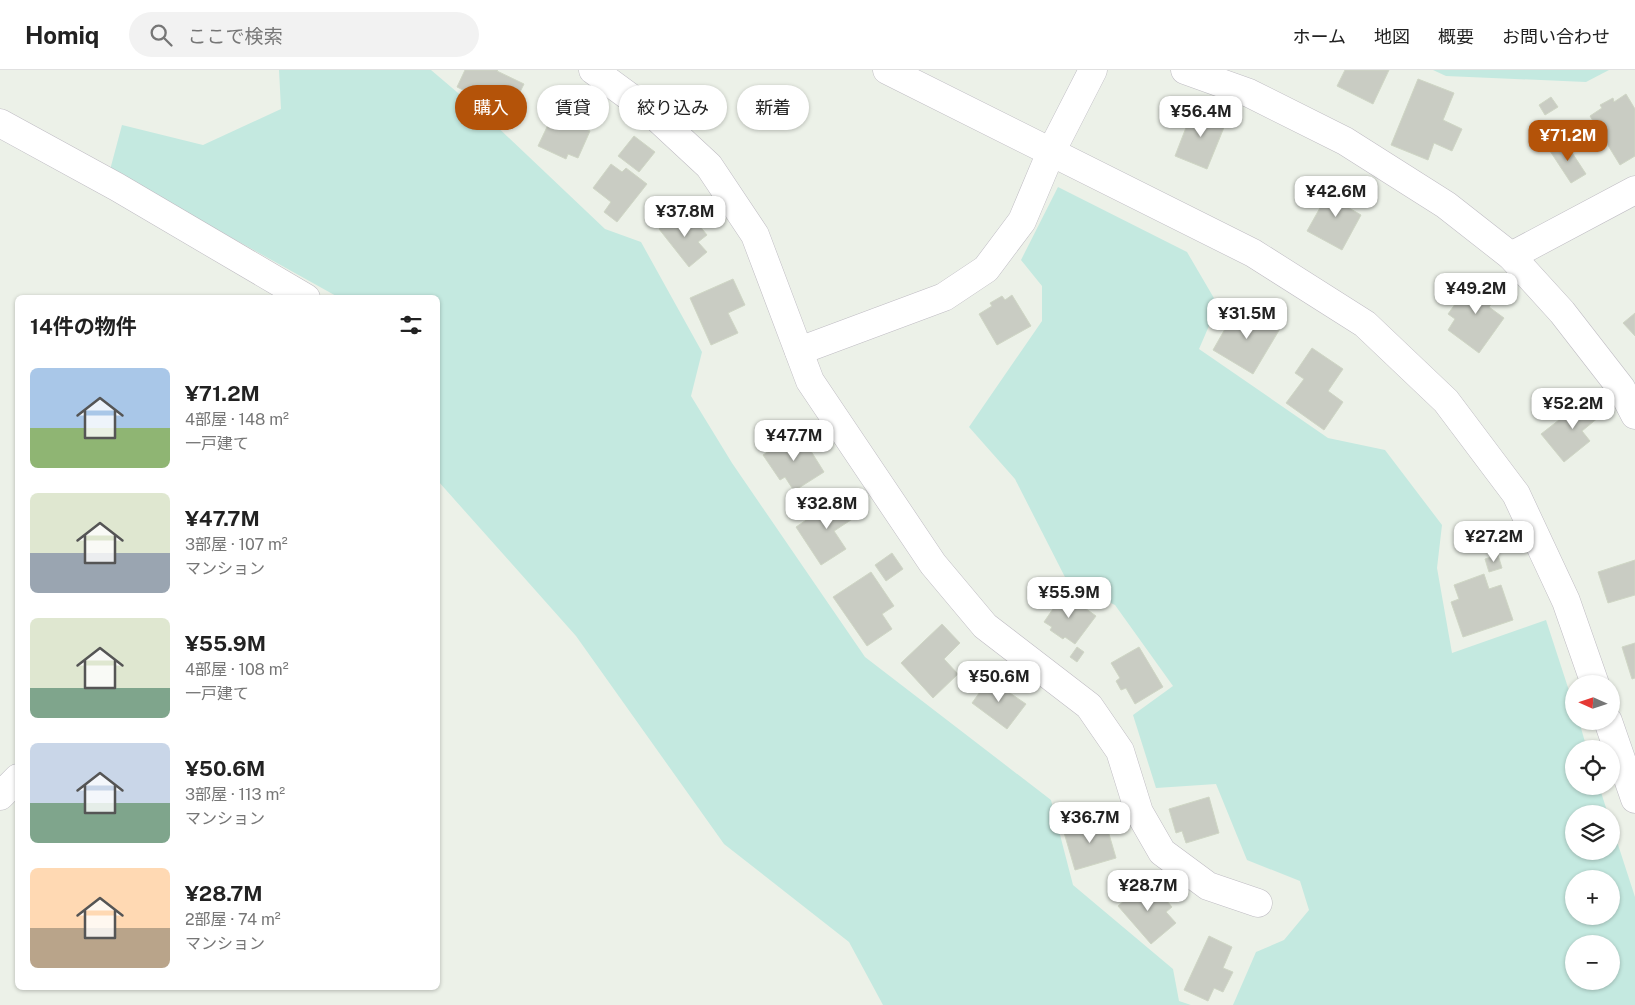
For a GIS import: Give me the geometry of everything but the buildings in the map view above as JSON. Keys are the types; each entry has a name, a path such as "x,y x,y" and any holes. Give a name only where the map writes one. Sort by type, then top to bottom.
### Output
{"street":[{"path":"593,70 652,114 709,166 755,236 810,381 933,564 985,626 1089,706 1120,751 1139,812 1162,852 1208,886 1258,903"},
{"path":"887,70 1253,253 1365,324 1446,402 1516,494 1566,601 1592,675"},
{"path":"799,351 944,297 986,268 1022,221 1051,152 1093,70"},
{"path":"1185,70 1249,93 1345,141 1446,205 1512,256 1574,327 1621,388 1635,415"},
{"path":"0,123 117,187 301,295"},
{"path":"1512,256 1635,190"},
{"path":"1611,730 1635,799"},
{"path":"0,796 15,781"}],"shaded area":[{"path":"279,70 431,70 455,90 455,130 500,130 605,229 641,242 702,352 691,396 732,463 865,657 1051,800 1073,885 1173,969 1179,1001 1191,1005 883,1005 849,942 724,844 576,636 440,483 440,295 334,295 110,170 122,125 203,145 281,109"},
{"path":"1433,70 1609,70 1586,82 1446,76"},
{"path":"1058,187 1187,252 1218,305 1199,349 1328,438 1385,450 1442,525 1437,568 1452,653 1546,620 1565,678 1565,730 1582,730 1584,740 1565,740 1565,795 1602,795 1605,805 1565,805 1565,860 1620,860 1620,851 1635,897 1635,1005 1233,1005 1256,952 1284,940 1309,910 1300,881 1247,860 1216,784 1156,788 1133,715 1173,686 1115,605 1068,583 1015,479 969,427 1042,321 1042,286 1021,260"}]}
